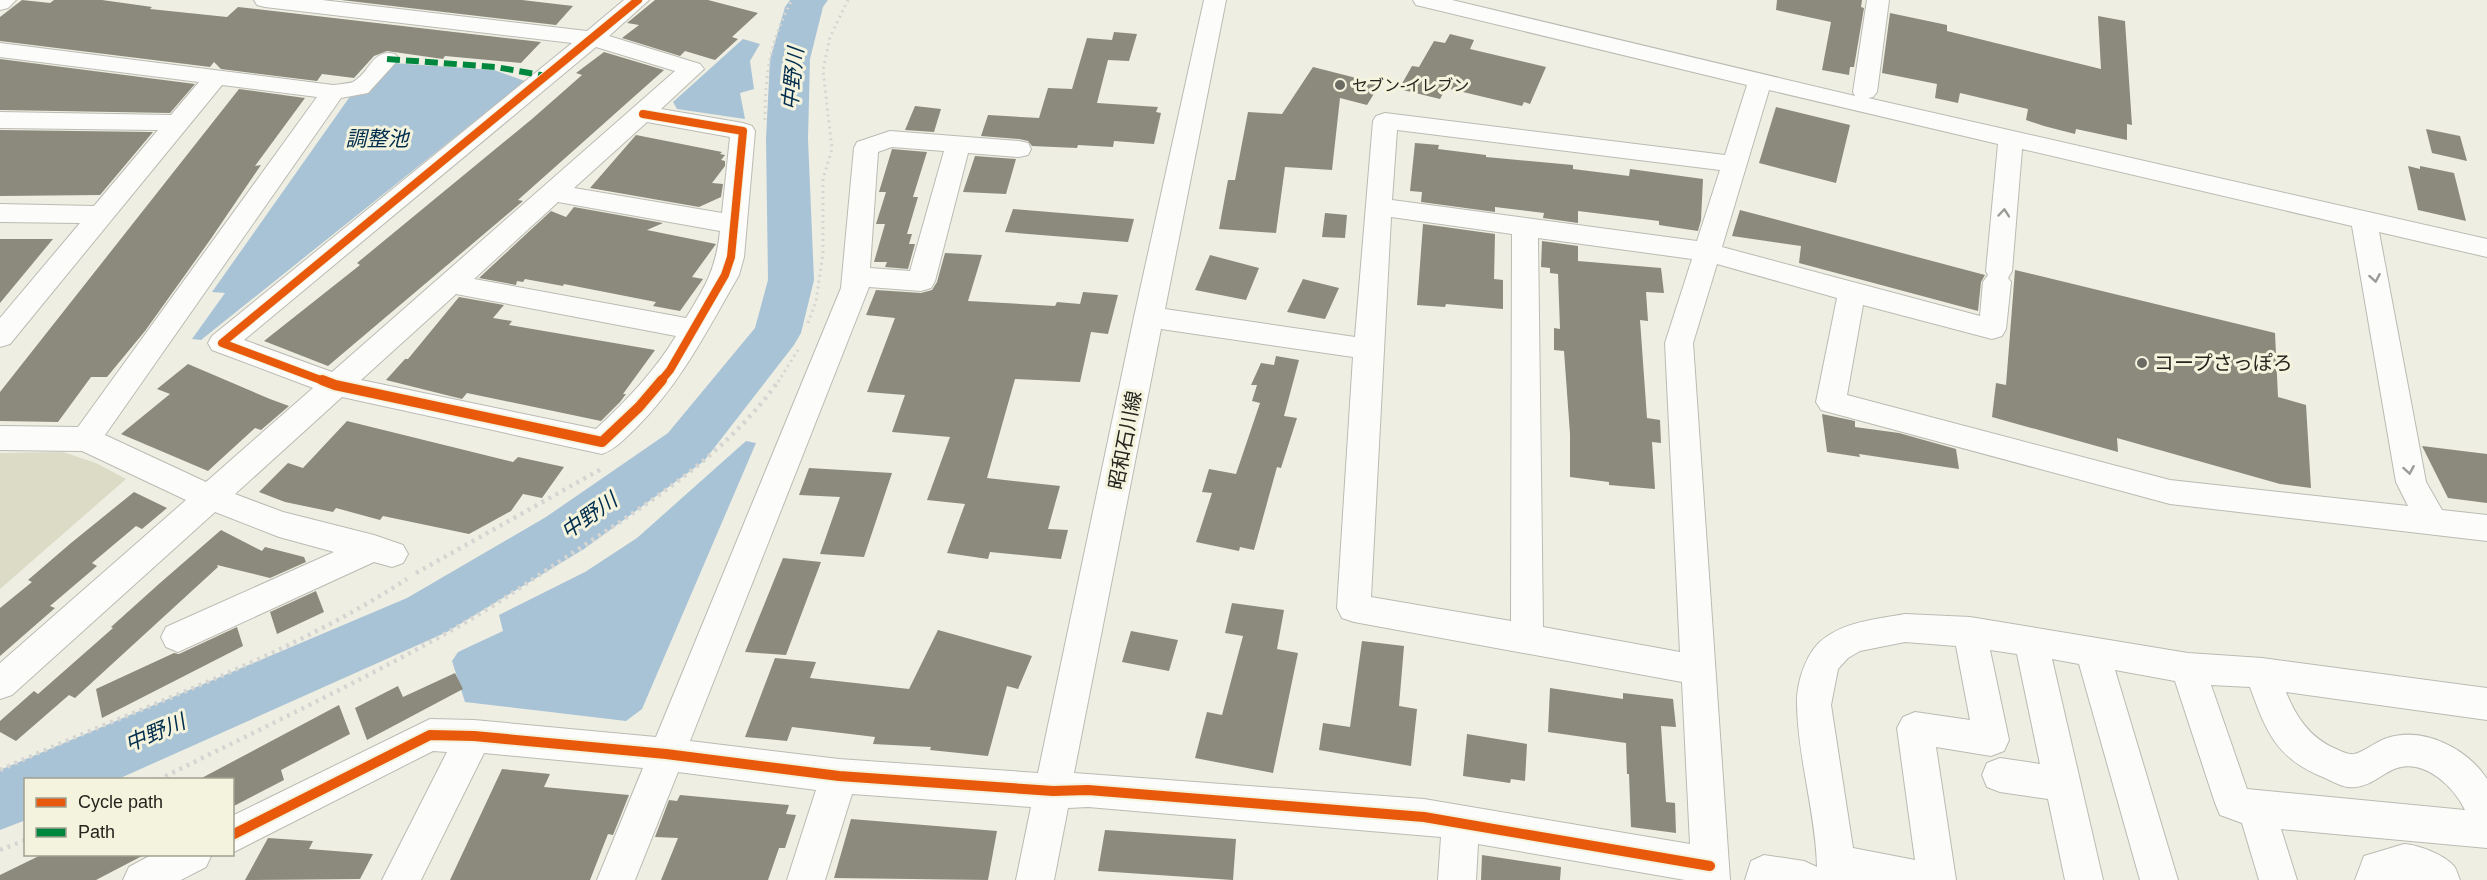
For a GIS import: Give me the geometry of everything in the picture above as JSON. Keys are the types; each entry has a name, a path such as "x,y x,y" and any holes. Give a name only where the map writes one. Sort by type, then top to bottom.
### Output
{"street":[{"path":"0,3 5,0"},
{"path":"0,684 692,69 592,38 265,0"},
{"path":"638,0 222,343 335,385 603,442 639,407 669,370 725,275 731,256 743,130 643,114"},
{"name":"昭和石川線","path":"1035,880 1121,461 1148,317 1215,0"},
{"path":"1424,0 1760,81 2487,248"},
{"path":"1865,92 1878,0"},
{"path":"0,50 333,92 360,88 387,59"},
{"path":"5,324 102,215 216,77"},
{"path":"234,834 430,735 474,736 666,754 839,776 1053,791 1088,790 1424,817 1710,873 1679,343 1760,81"},
{"path":"86,439 333,92"},
{"path":"0,120 178,123"},
{"path":"1699,670 1354,608 1368,349 1384,121 1734,164"},
{"path":"616,880 855,288 866,148 890,139 1019,149"},
{"path":"1379,207 1707,252 1992,329 2011,139"},
{"path":"857,277 921,281 958,144"},
{"path":"552,194 733,224"},
{"path":"0,213 102,215"},
{"path":"2364,220 2411,482 2431,520"},
{"path":"1525,228 1528,597 1526,638"},
{"path":"451,284 693,329"},
{"path":"1852,292 1832,402 2170,492 2487,528"},
{"path":"1148,317 1368,349"},
{"path":"0,438 86,439 209,496 279,524 383,551 178,637"},
{"path":"1825,874 1814,705 1822,663 1836,648 1853,638 1905,628 1970,632 2188,668 2262,673 2487,704"},
{"path":"1937,880 1915,728 1991,740 1970,632"},
{"path":"2031,641 2084,880"},
{"path":"2092,651 2159,880"},
{"path":"2188,668 2233,803 2256,809 2487,830"},
{"path":"2262,673 2281,723 2298,746 2326,762 2353,771 2374,764 2386,755 2413,750 2437,758 2449,764 2468,781 2480,798 2487,823"},
{"path":"402,880 474,736"},
{"path":"2000,775 2062,784"},
{"path":"806,880 839,776"},
{"path":"2256,809 2278,880"},
{"path":"1457,880 1460,824"},
{"path":"2374,880 2377,869 2398,861 2419,863 2441,880"},
{"path":"141,880 188,864"},
{"path":"1764,880 1764,874 1825,874 1921,880"}],"path":[{"path":"764,129 764,85 767,61 773,38 792,0"},
{"path":"0,770 66,740 159,704 333,623 375,600 420,570 491,529 574,486 610,463"},
{"path":"0,850 24,841"}],"green space":[{"path":"63,452 96,463 126,479 0,589 0,453"}],"water":[{"path":"743,39 760,44 750,61 754,89 740,93 745,119 677,109 673,102"},
{"name":"調整池","path":"393,63 494,70 525,81 201,340 192,339 225,293 212,292 351,95 371,92 369,88"},
{"path":"746,441 756,443 642,709 626,721 465,702 452,661 458,652 503,631 499,615 585,572 637,538"}],"building":[{"path":"22,0 50,3 54,0 102,0 152,7 150,9 227,17 238,7 541,42 521,63 445,56 443,59 387,51 374,56 354,78 322,74 317,81 221,69 214,62 210,67 0,41 0,17"},
{"path":"341,0 522,0 573,6 556,25"},
{"path":"655,0 708,0 758,13 732,37 738,39 715,60 685,51 680,56 622,38 639,25 627,23"},
{"path":"1777,0 1862,0 1861,7 1864,8 1854,67 1850,67 1849,75 1822,70 1831,22 1776,10"},
{"path":"1890,13 1947,25 1947,31 2101,69 2098,16 2125,21 2132,125 2127,124 2127,140 2076,129 2075,134 2044,126 2026,120 2028,109 1960,93 1958,103 1935,98 1937,84 1882,73"},
{"path":"1114,32 1137,34 1129,61 1108,60 1097,103 1158,107 1156,112 1161,113 1154,144 1114,141 1113,147 1032,146 1028,141 1019,139 981,136 988,115 1039,118 1048,88 1072,89 1087,38 1112,40"},
{"path":"1450,34 1474,40 1470,49 1546,67 1530,104 1524,102 1522,106 1446,88 1440,99 1399,89 1412,66 1419,67 1434,41 1445,43"},
{"path":"604,52 664,70 518,200 523,201 328,366 264,341 360,265 357,263 532,119 582,75 576,73"},
{"path":"0,59 195,84 170,113 0,110"},
{"path":"1313,67 1380,84 1367,105 1340,98 1332,170 1285,167 1276,233 1219,229 1228,180 1235,180 1248,112 1282,114"},
{"path":"239,89 305,98 255,166 261,165 210,240 145,331 107,377 91,377 58,422 0,421 0,392"},
{"path":"915,106 941,109 934,132 905,130"},
{"path":"1776,107 1850,125 1836,183 1759,163"},
{"path":"2426,129 2460,136 2467,161 2432,153"},
{"path":"0,130 153,132 100,195 0,196"},
{"path":"636,135 722,152 720,154 725,155 721,160 725,161 725,166 712,183 723,184 721,197 699,207 590,188"},
{"path":"1415,143 1439,145 1438,149 1486,155 1486,157 1573,165 1573,169 1629,176 1630,169 1703,179 1701,220 1698,231 1659,225 1659,221 1578,211 1578,223 1543,218 1544,213 1495,207 1495,212 1421,202 1422,192 1410,191"},
{"path":"892,149 927,152 913,197 918,197 907,234 912,234 909,244 915,244 908,269 885,267 887,262 874,262 885,224 876,224 886,192 879,192"},
{"path":"975,156 1016,159 1006,194 963,192"},
{"path":"2408,166 2420,169 2420,166 2454,173 2466,221 2418,210"},
{"path":"574,207 663,223 647,230 716,244 692,277 703,279 680,311 653,306 656,302 564,284 563,286 525,279 523,282 517,281 516,285 479,278 551,211 566,217"},
{"path":"1013,209 1134,219 1128,242 1005,232"},
{"path":"1740,210 1985,275 1981,282 1978,311 1799,263 1801,246 1732,236"},
{"path":"1325,213 1347,215 1345,238 1322,237"},
{"path":"1423,224 1495,234 1494,279 1503,280 1503,309 1446,304 1445,307 1417,305"},
{"path":"0,239 53,239 0,303"},
{"path":"1542,241 1578,246 1578,261 1661,268 1664,293 1646,292 1648,321 1640,320 1647,418 1660,420 1661,443 1652,442 1655,489 1609,485 1609,482 1570,477 1570,434 1564,351 1554,350 1554,328 1560,329 1558,274 1550,273 1550,268 1541,267"},
{"path":"945,253 982,255 968,301 1055,306 1057,302 1080,304 1083,292 1118,295 1108,334 1091,332 1080,382 1015,379 987,478 1060,486 1048,529 1068,530 1061,559 990,552 988,559 947,553 965,504 927,500 950,437 892,432 905,395 867,392 895,318 866,315 876,290 921,293 932,290 937,282"},
{"path":"1210,255 1259,268 1246,300 1195,290"},
{"name":"コープさっぽろ","path":"2015,270 2275,333 2278,397 2306,405 2311,488 2280,484 2117,438 2118,452 1992,417 1996,383 2006,385"},
{"path":"1303,279 1339,288 1325,319 1287,312"},
{"path":"459,297 504,305 493,318 512,321 509,325 655,350 623,394 626,394 620,402 601,421 467,393 462,399 386,380 405,359 408,359"},
{"path":"1276,356 1299,360 1284,416 1297,418 1281,468 1277,467 1254,550 1240,547 1239,551 1196,542 1212,493 1202,492 1209,469 1236,474 1260,403 1252,401 1257,385 1251,385 1261,363 1274,365"},
{"path":"188,364 289,406 261,430 255,428 208,471 121,434 170,394 157,389"},
{"path":"1822,414 1855,421 1855,427 1899,433 1956,449 1959,469 1859,454 1860,457 1827,452"},
{"path":"347,421 513,462 518,457 564,467 542,498 523,494 511,511 469,534 383,516 380,520 336,508 333,512 285,502 259,492 288,463 303,468"},
{"path":"2422,446 2487,454 2487,503 2448,498"},
{"path":"809,468 892,473 864,557 820,554 840,497 799,495"},
{"path":"134,492 167,508 142,529 136,526 92,563 97,566 50,606 55,608 0,656 0,608 32,582 28,580"},
{"path":"221,530 262,551 265,547 304,557 306,562 270,578 217,565 218,567 75,698 69,695 16,741 0,732 0,721 34,691 38,694"},
{"path":"783,558 821,562 786,655 745,652"},
{"path":"316,591 324,612 277,634 270,612"},
{"path":"1232,603 1284,610 1277,649 1298,653 1273,773 1195,758 1207,712 1222,715 1243,636 1225,633"},
{"path":"237,627 243,646 102,718 96,689"},
{"path":"938,630 1032,656 1018,689 1007,686 988,756 930,750 931,747 873,744 875,737 792,727 787,741 745,737 775,658 816,662 810,678 909,689"},
{"path":"1131,631 1178,640 1169,671 1122,662"},
{"path":"1362,641 1404,646 1399,706 1417,709 1411,766 1319,750 1323,723 1350,727"},
{"path":"455,673 463,689 367,740 355,708 398,686 403,697"},
{"path":"1550,688 1623,699 1623,693 1673,699 1676,727 1661,726 1666,802 1675,803 1676,833 1631,827 1626,743 1548,732"},
{"path":"339,705 350,734 281,770 284,780 234,806 234,778 202,778"},
{"path":"1467,734 1527,744 1525,781 1511,779 1510,783 1463,776"},
{"path":"502,769 550,774 544,787 629,795 613,835 608,834 590,880 450,880"},
{"path":"680,795 789,805 786,814 796,815 785,848 779,848 768,880 661,880 678,838 655,837 669,800 677,801"},
{"path":"851,819 997,831 988,880 834,878"},
{"path":"1105,830 1236,839 1233,880 1098,871"},
{"path":"268,838 313,841 309,849 373,854 360,879 245,880"},
{"path":"1482,855 1561,867 1560,880 1481,880"},
{"path":"39,856 142,856 96,880 0,880 0,875"}],"waterway":[{"name":"中野川","path":"53,778 427,615 565,533 686,447 777,333 791,280 787,139 790,59 804,7 809,0"},
{"name":"中野川","path":"0,801 24,790"}],"marked path":[{"path":"387,59 496,67 546,76"}],"cycle path":[{"path":"638,0 222,343 335,385 602,442 639,407 670,370 725,275 731,257 743,131 643,114"},
{"path":"234,834 430,735 474,736 666,754 839,776 1053,791 1088,790 1424,817 1710,866"}],"place":[{"name":"セブン-イレブン","path":"1340,85"},
{"name":"コープさっぽろ","path":"2142,363"}]}
